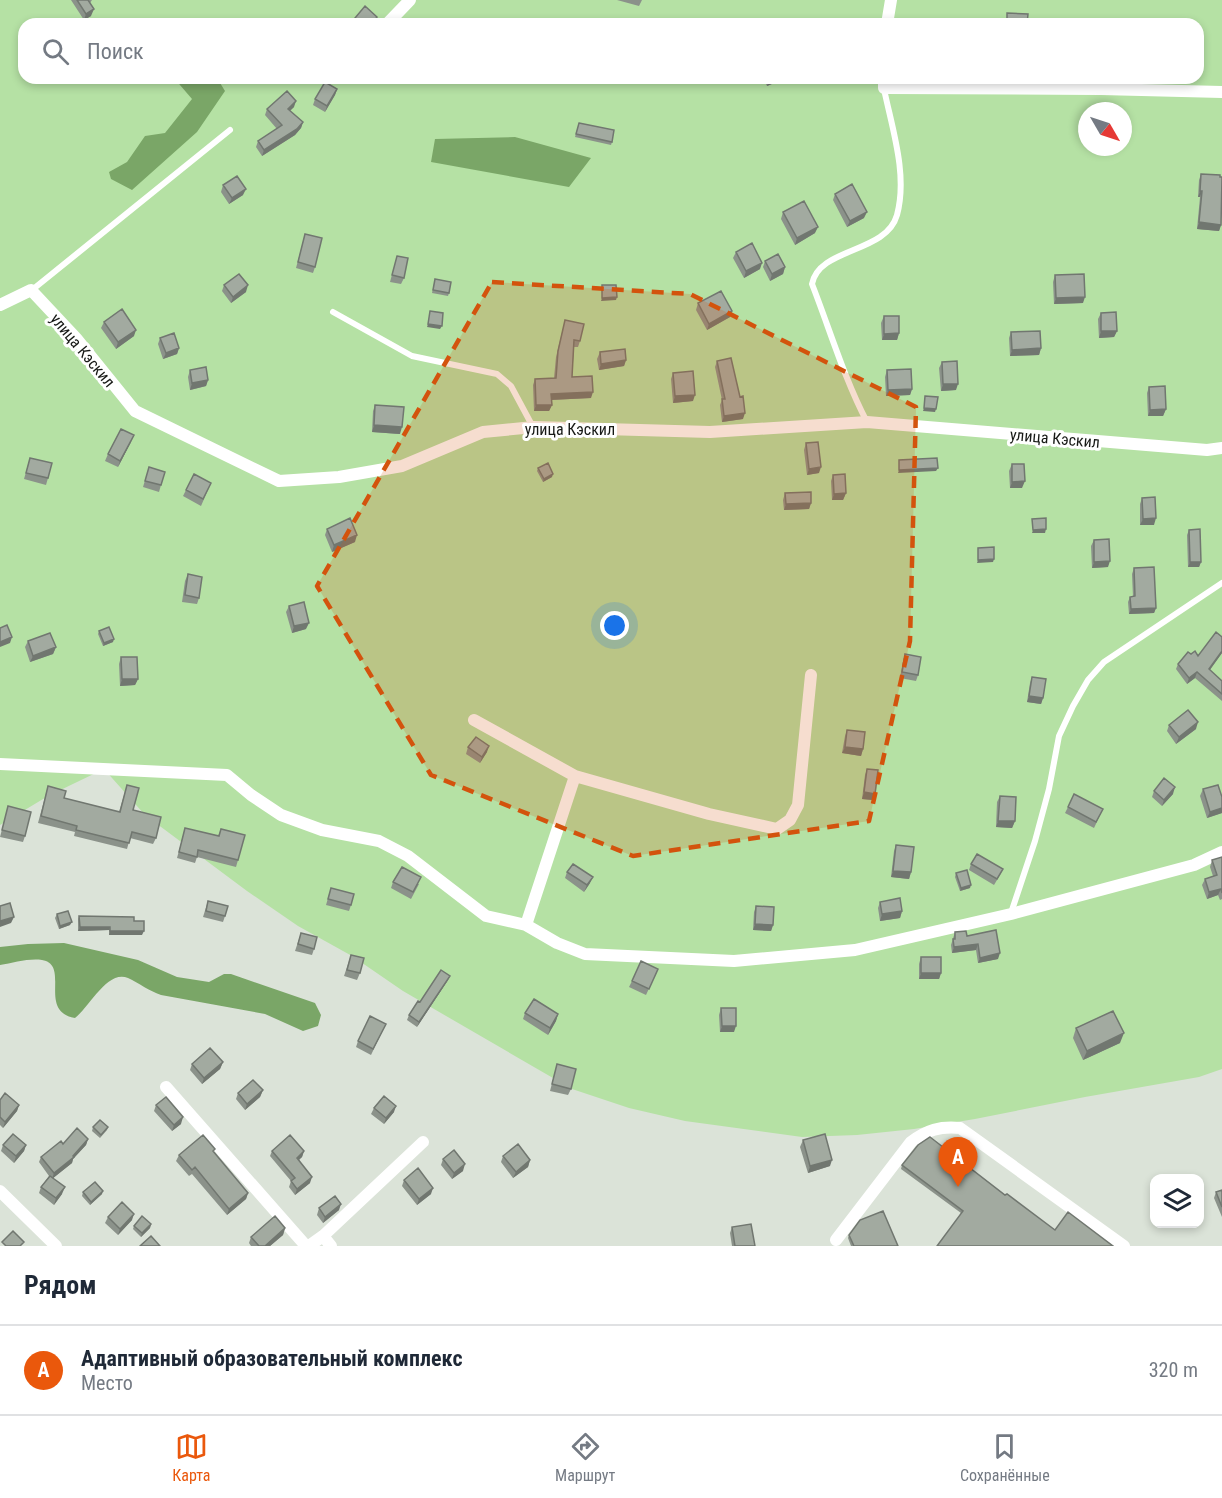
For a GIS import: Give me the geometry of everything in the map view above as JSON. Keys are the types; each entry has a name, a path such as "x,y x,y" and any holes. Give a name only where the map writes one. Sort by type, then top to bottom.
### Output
{"street":[{"path":"393,18 410,0"},
{"path":"888,18 891,0"},
{"path":"920,84 1222,93"},
{"path":"0,305 32,291"},
{"name":"улица Кэскил","path":"32,291 76,338 135,411 279,481 339,477 402,466 483,432 534,427 710,432 867,422 1207,450 1222,448"},
{"path":"474,720 575,776 709,814 777,830 790,820 798,805 811,675"},
{"path":"0,764 227,775 281,815 322,830 379,841 408,856 486,916 526,925 556,943 585,954 734,961 855,950 1011,914 1194,865 1222,852"},
{"path":"526,925 575,776"},
{"path":"166,1088 308,1246 327,1241 423,1142"},
{"path":"836,1240 910,1142 926,1131 946,1127 960,1128 1124,1246"},
{"path":"0,1191 56,1246"}],"lane":[{"path":"867,422 851,391 812,284 814,273 822,265 869,243 886,232 896,218 900,169 884,84"},
{"path":"32,291 230,130"},
{"path":"333,312 412,356 496,374 505,379 534,427"},
{"path":"1011,914 1035,841 1049,789 1059,736 1088,680 1104,662 1119,651 1222,583"}],"highlighted area":[{"path":"492,282 690,294 916,407 910,641 869,821 633,856 431,775 317,586"}],"shaded area":[{"path":"0,0 1222,0 1222,1069 1199,1077 975,1119 857,1135 802,1137 685,1121 629,1108 572,1089 403,991 352,956 298,926 145,815 104,769 48,796 0,825"},
{"path":"179,84 221,84 225,91 197,132 132,190 111,179 109,172 127,162 145,136 165,133 192,99"},
{"path":"515,137 591,158 569,187 431,162 435,139"},
{"path":"64,943 138,960 177,977 209,982 224,974 231,974 315,1003 321,1015 318,1026 303,1031 265,1014 161,995 128,978 121,977 113,979 99,990 75,1018 64,1014 58,1007 54,970 50,964 42,960 32,960 0,965 0,947"}],"building":[{"path":"77,0 88,0 94,9 86,14"},
{"path":"365,6 377,17 376,18 355,18"},
{"path":"1007,13 1028,14 1028,18 1007,18"},
{"path":"324,84 337,89 327,106 315,99"},
{"path":"287,91 296,101 288,109 303,122 297,129 264,150 258,141 282,125 267,109"},
{"path":"579,123 614,130 612,142 576,134"},
{"path":"1201,174 1222,177 1221,225 1199,222"},
{"path":"237,176 246,189 232,198 223,185"},
{"path":"852,184 867,212 850,221 835,194"},
{"path":"804,201 818,227 797,238 783,212"},
{"path":"305,234 322,238 315,267 298,262"},
{"path":"752,243 762,263 746,271 736,252"},
{"path":"778,254 785,267 772,274 765,261"},
{"path":"397,256 408,258 404,278 392,275"},
{"path":"239,274 248,285 233,297 224,285"},
{"path":"1084,274 1085,297 1056,298 1055,275"},
{"path":"435,279 451,282 449,293 433,290"},
{"path":"602,285 616,285 617,297 602,298"},
{"path":"721,291 732,311 709,324 698,303"},
{"path":"122,309 136,330 118,342 104,322"},
{"path":"430,311 443,313 442,326 428,324"},
{"path":"1116,312 1117,331 1101,331 1101,313"},
{"path":"884,316 899,316 899,333 884,334"},
{"path":"565,320 584,324 580,341 574,340 572,377 592,376 593,392 551,394 552,405 536,405 535,379 556,378 558,351"},
{"path":"1040,331 1041,348 1012,350 1011,332"},
{"path":"174,333 179,348 166,353 160,338"},
{"path":"625,349 626,360 601,364 600,352"},
{"path":"731,358 740,397 743,396 745,413 724,416 722,399 725,399 717,361"},
{"path":"957,361 958,384 943,384 942,362"},
{"path":"206,367 208,380 192,383 190,370"},
{"path":"911,369 912,389 888,390 887,370"},
{"path":"693,371 695,395 675,396 673,373"},
{"path":"1165,386 1166,409 1150,410 1149,387"},
{"path":"925,396 938,397 936,409 924,408"},
{"path":"375,405 404,407 402,427 374,425"},
{"path":"121,429 134,435 120,461 108,454"},
{"path":"818,442 821,467 809,469 806,443"},
{"path":"30,458 52,463 48,478 26,473"},
{"path":"937,458 938,468 899,470 899,460"},
{"path":"548,463 553,474 544,479 538,468"},
{"path":"1012,464 1024,464 1025,481 1012,482"},
{"path":"149,467 165,472 161,485 145,481"},
{"path":"194,474 211,483 203,499 186,490"},
{"path":"845,474 846,493 834,494 833,475"},
{"path":"811,492 811,503 786,504 785,493"},
{"path":"1155,497 1156,518 1143,519 1142,498"},
{"path":"350,518 357,535 334,545 327,529"},
{"path":"1046,518 1046,529 1033,530 1032,519"},
{"path":"1200,529 1201,562 1190,562 1189,530"},
{"path":"1109,539 1110,561 1094,562 1094,540"},
{"path":"994,547 994,559 978,560 978,548"},
{"path":"1154,567 1156,608 1131,609 1130,597 1135,596 1134,568"},
{"path":"188,574 202,577 199,598 185,595"},
{"path":"304,602 309,623 294,626 289,606"},
{"path":"7,625 12,637 0,642 0,628"},
{"path":"109,627 114,639 104,643 99,631"},
{"path":"1216,632 1222,637 1222,651 1209,669 1222,681 1222,694 1197,672 1189,678 1178,664 1188,652 1191,654 1195,651 1198,656"},
{"path":"50,633 56,647 33,656 28,641"},
{"path":"905,654 921,657 918,675 902,672"},
{"path":"121,657 137,657 138,679 122,679"},
{"path":"1032,677 1046,679 1043,698 1029,696"},
{"path":"1188,710 1198,722 1179,737 1169,725"},
{"path":"847,730 865,732 863,749 845,747"},
{"path":"476,737 489,746 482,757 468,747"},
{"path":"867,769 878,770 875,794 864,792"},
{"path":"1164,778 1175,787 1164,800 1154,791"},
{"path":"127,785 139,788 133,810 161,817 156,838 132,832 129,843 76,830 77,826 41,816 48,786 66,791 64,798 120,812"},
{"path":"1218,785 1222,797 1222,808 1210,812 1203,789"},
{"path":"1074,794 1103,809 1096,822 1068,807"},
{"path":"1000,796 1016,797 1015,821 998,821"},
{"path":"8,806 31,812 25,836 2,830"},
{"path":"185,828 219,836 221,829 245,835 238,860 198,850 197,857 179,852"},
{"path":"896,845 914,847 911,872 893,871"},
{"path":"977,854 1003,869 997,879 971,864"},
{"path":"1222,857 1222,893 1221,889 1209,892 1205,879 1217,875 1212,860"},
{"path":"573,864 593,877 587,885 567,872"},
{"path":"402,867 421,877 413,892 393,882"},
{"path":"967,870 971,885 961,888 956,873"},
{"path":"331,888 354,894 351,905 328,899"},
{"path":"900,898 902,911 882,914 880,902"},
{"path":"208,901 228,906 225,916 206,911"},
{"path":"10,903 14,917 0,921 0,906"},
{"path":"756,906 774,907 773,925 755,924"},
{"path":"68,911 72,922 60,926 57,914"},
{"path":"79,916 134,917 134,921 144,921 144,931 110,931 110,927 80,927"},
{"path":"996,930 1000,953 980,958 978,944 954,947 955,932 966,931 967,936"},
{"path":"301,933 317,937 314,949 298,944"},
{"path":"351,955 364,958 360,973 347,970"},
{"path":"921,957 941,957 941,973 921,973"},
{"path":"641,961 658,969 649,989 632,981"},
{"path":"441,970 450,976 419,1022 409,1015"},
{"path":"534,999 558,1014 550,1028 525,1013"},
{"path":"721,1008 736,1008 736,1026 722,1026"},
{"path":"1113,1011 1124,1033 1087,1051 1076,1028"},
{"path":"370,1016 386,1024 373,1049 358,1041"},
{"path":"210,1048 223,1062 204,1078 192,1064"},
{"path":"557,1064 576,1069 571,1089 552,1084"},
{"path":"253,1080 263,1090 247,1104 238,1093"},
{"path":"5,1093 19,1105 5,1122 0,1117 0,1100"},
{"path":"384,1096 396,1106 386,1118 374,1108"},
{"path":"166,1097 183,1117 174,1125 156,1105"},
{"path":"100,1120 108,1127 101,1135 93,1127"},
{"path":"77,1128 88,1139 74,1157 54,1173 41,1157 61,1141 63,1144"},
{"path":"13,1134 26,1145 16,1156 3,1145"},
{"path":"825,1134 832,1160 810,1166 803,1140"},
{"path":"203,1135 215,1149 213,1151 248,1193 229,1209 195,1167 192,1170 179,1155"},
{"path":"290,1135 304,1151 297,1158 312,1177 297,1189 291,1181 295,1178 272,1151"},
{"path":"930,1137 1055,1230 1068,1212 1113,1246 937,1246 963,1211 902,1165 918,1145"},
{"path":"518,1144 530,1160 516,1172 503,1156"},
{"path":"454,1150 465,1164 454,1173 443,1159"},
{"path":"418,1168 433,1188 419,1199 404,1180"},
{"path":"50,1176 65,1187 56,1198 41,1187"},
{"path":"95,1182 103,1191 91,1202 83,1192"},
{"path":"1222,1190 1222,1207 1216,1192"},
{"path":"335,1196 341,1204 325,1217 319,1208"},
{"path":"122,1202 134,1214 120,1229 108,1217"},
{"path":"883,1211 898,1246 854,1246 849,1235 860,1220"},
{"path":"142,1216 151,1224 142,1233 134,1226"},
{"path":"275,1216 285,1228 265,1246 259,1246 251,1237"},
{"path":"751,1224 755,1246 735,1246 732,1227"},
{"path":"13,1231 24,1242 20,1246 6,1246 2,1242"},
{"path":"151,1236 160,1246 140,1246"}],"place":[{"name":"Адаптивный образовательный комплекс","path":"958,1187"}]}
